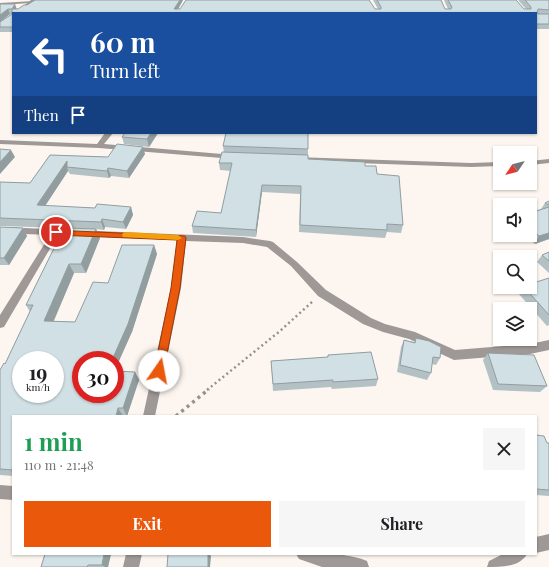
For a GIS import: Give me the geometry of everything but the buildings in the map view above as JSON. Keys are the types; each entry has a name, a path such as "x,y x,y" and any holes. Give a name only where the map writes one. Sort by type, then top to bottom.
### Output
{"street":[{"path":"0,4 32,1"},
{"path":"18,12 32,1"},
{"path":"99,146 107,134"},
{"path":"0,142 99,146 240,157"},
{"path":"292,159 472,165 493,164"},
{"path":"537,162 549,161"},
{"path":"0,230 243,240 270,244 294,264 322,293 367,321 384,328 411,335 454,355 530,349 549,345"},
{"path":"0,324 56,232"},
{"path":"149,415 176,288 182,238"},
{"path":"0,492 12,493"},
{"path":"537,545 549,542"},
{"path":"131,567 134,555"},
{"path":"308,555 332,562 361,567"},
{"path":"495,567 517,555"}],"path":[{"path":"177,415 280,331 322,293"}],"slow traffic":[{"path":"126,235 178,238"}],"route":[{"path":"56,232 182,238 176,288 159,371"}]}
